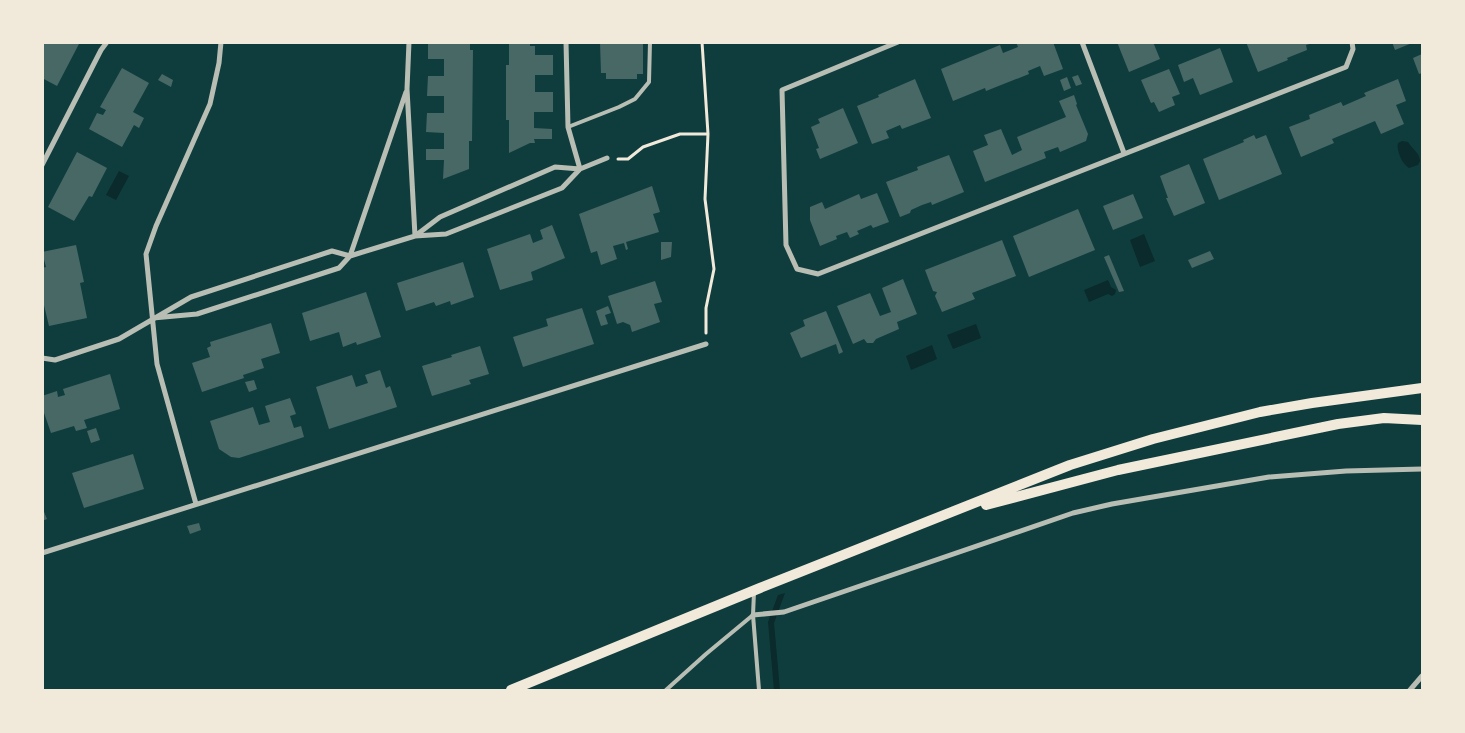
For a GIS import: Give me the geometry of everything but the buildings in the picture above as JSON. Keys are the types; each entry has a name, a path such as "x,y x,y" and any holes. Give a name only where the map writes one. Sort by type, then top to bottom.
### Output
{"main road":[{"path":"511,690 754,590 1070,465 1153,439 1260,412 1422,388"},
{"path":"944,516 1118,470 1338,424 1384,418 1422,420"}],"street":[{"path":"42,165 101,50 107,42"},
{"path":"196,504 157,364 146,254 156,226 210,104 219,63 221,42"},
{"path":"409,42 407,89 415,236"},
{"path":"566,42 568,127 580,169"},
{"path":"898,42 888,44 782,90 786,245 797,270 818,274 1346,67 1353,48 1352,42"},
{"path":"1082,42 1124,153"},
{"path":"153,318 197,314 339,268 350,256 407,89"},
{"path":"42,358 55,360 120,339 191,297 332,251 350,256 415,236 446,234 562,188 580,169 607,158"},
{"path":"415,236 440,217 554,167 580,169"},
{"path":"42,553 706,344"},
{"path":"753,616 784,612 1073,513 1112,504 1269,477 1346,471 1422,469"},
{"path":"1410,690 1422,676"}],"lane":[{"path":"568,127 635,99 648,82 650,42"},
{"path":"754,590 753,616 759,690"},
{"path":"666,690 706,654 753,616"}],"path":[{"path":"702,42 708,134 705,199 714,269 706,308 706,344"},
{"path":"607,158 628,159 643,147 680,134 708,134"}],"water":[{"path":"1402,141 1408,142 1417,153 1420,158 1418,165 1409,168 1400,157 1398,143"},
{"path":"119,171 129,176 116,200 106,195"},
{"path":"1144,234 1155,261 1140,267 1130,240"},
{"path":"1108,280 1111,287 1116,290 1115,294 1112,296 1108,294 1089,302 1084,290"},
{"path":"976,324 981,338 953,349 947,335"},
{"path":"932,345 937,359 911,370 906,356"},
{"path":"785,593 774,623 780,690 774,690 768,622 778,595"}]}
